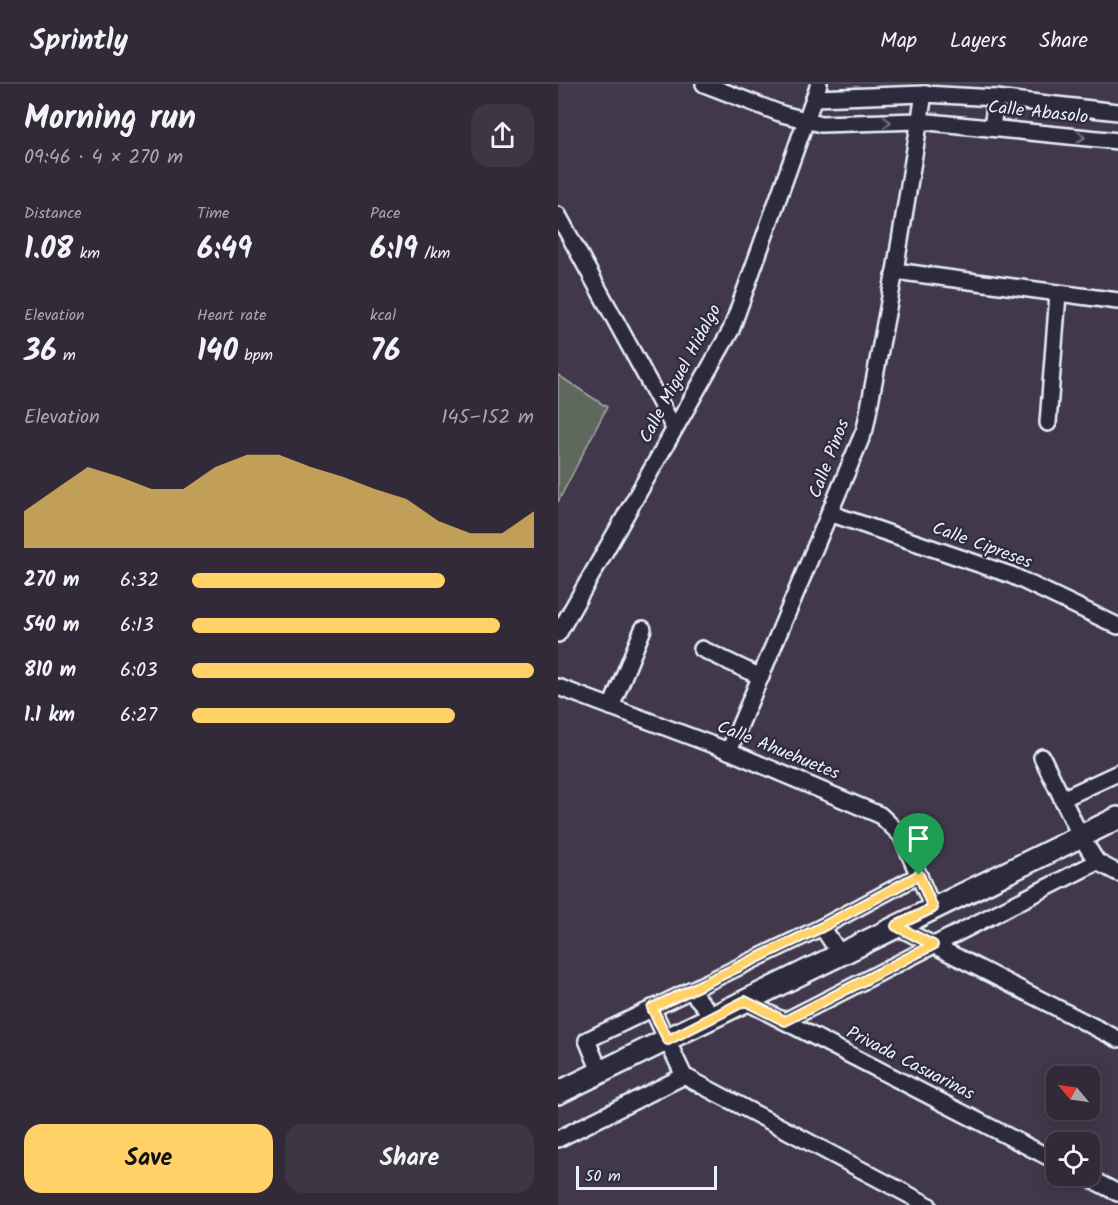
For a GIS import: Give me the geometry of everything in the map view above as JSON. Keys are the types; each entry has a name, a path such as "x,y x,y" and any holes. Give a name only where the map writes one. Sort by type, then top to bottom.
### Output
{"street":[{"name":"Calle Abasolo","path":"704,84 821,124 919,121 1118,141"},
{"name":"Calle Abasolo","path":"817,91 845,96 924,94 996,98 1118,112"},
{"name":"Calle Miguel Hidalgo","path":"558,634 731,330 817,91"},
{"name":"Calle Pinos","path":"729,751 864,429 895,271 924,94"},
{"path":"845,96 846,123"},
{"path":"992,128 996,98"},
{"path":"558,215 674,428"},
{"path":"895,271 1118,301"},
{"path":"1048,423 1058,294"},
{"name":"Calle Cipreses","path":"830,513 1011,575 1118,626"},
{"path":"611,707 643,629"},
{"path":"702,649 760,677"},
{"name":"Calle Ahuehuetes","path":"558,687 729,751 880,815 901,835 933,908"},
{"path":"1042,757 1081,837 1097,862 1118,873"},
{"path":"1062,799 1118,773"},
{"path":"558,1093 601,1074 1118,818"},
{"path":"785,1021 1097,862"},
{"path":"601,1074 587,1041 822,927 919,875"},
{"path":"896,926 1118,1039"},
{"path":"822,927 840,954"},
{"path":"690,990 714,1017"},
{"name":"Privada Casuarinas","path":"745,1001 1046,1156"},
{"path":"652,1008 684,1076 928,1205"},
{"path":"558,1139 684,1076"},
{"path":"1100,1184 1118,1193"}],"green space":[{"path":"558,375 607,407 558,502"}],"route":[{"path":"919,875 933,908 896,926 933,945 785,1021 745,1001 668,1040 652,1008 822,927 919,875"}]}
